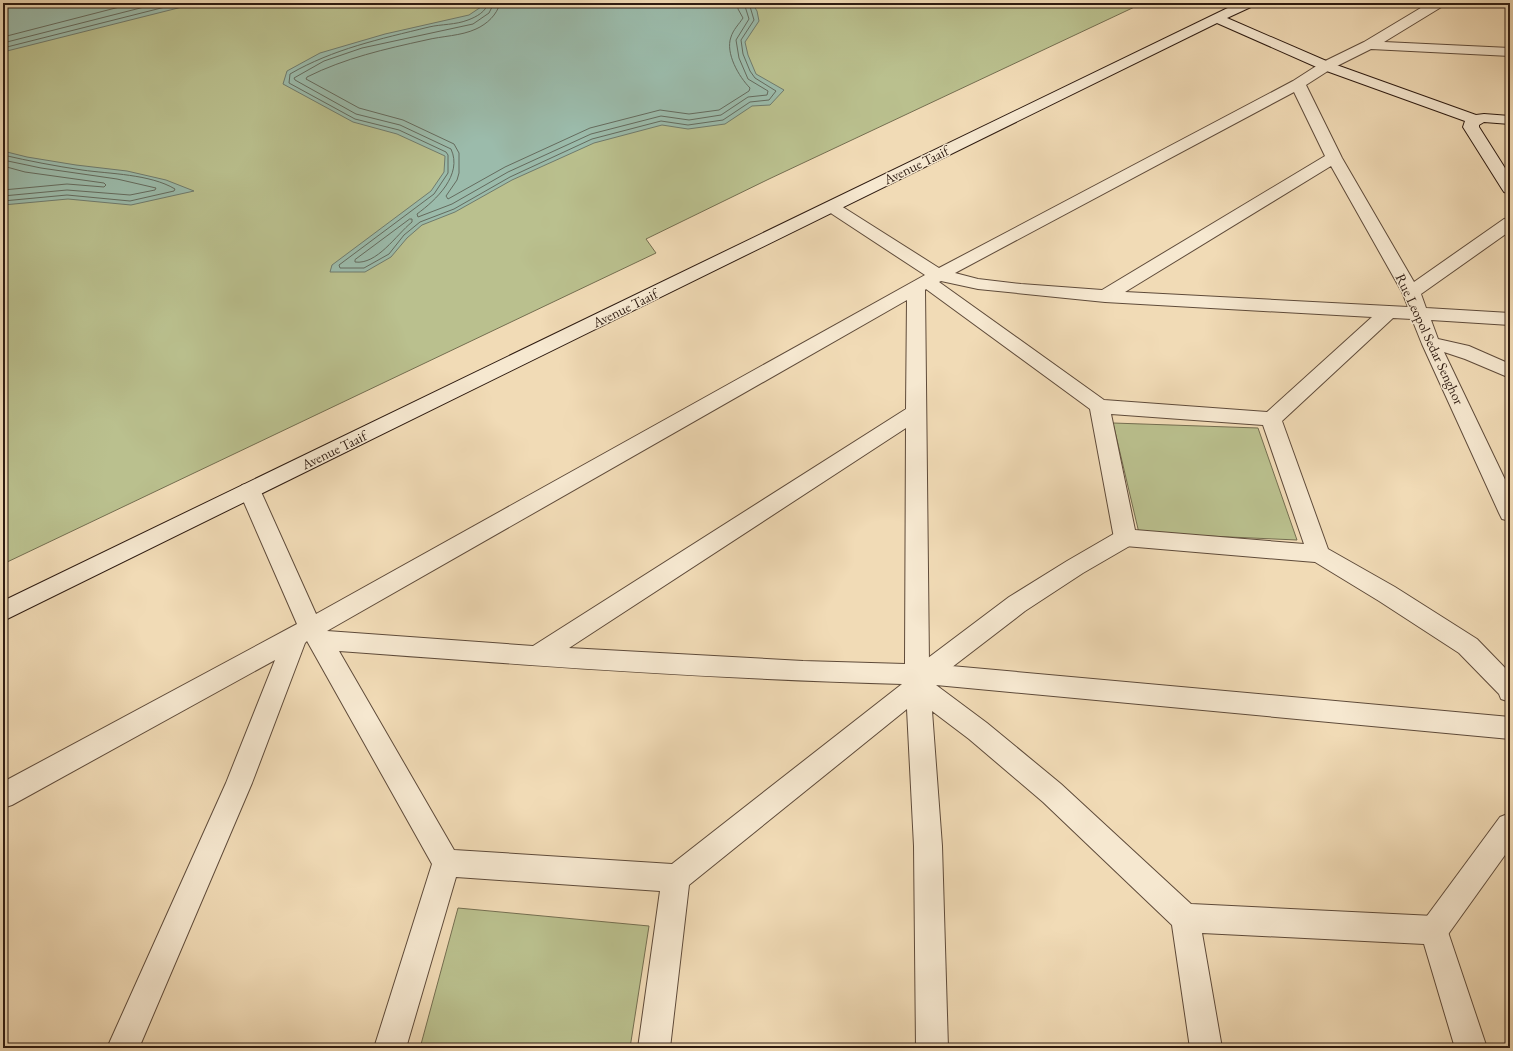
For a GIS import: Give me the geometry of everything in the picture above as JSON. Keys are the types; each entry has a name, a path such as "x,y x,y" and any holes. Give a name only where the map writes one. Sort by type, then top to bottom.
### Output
{"street":[{"name":"Avenue Taaif","path":"3,612 1248,3"},
{"path":"3,796 309,635 927,281 1298,84 1326,66 1369,45 1438,3"},
{"path":"1216,18 1326,66 1474,120 1484,118 1510,120"},
{"path":"1369,45 1509,51"},
{"name":"Rue Leopol Sedar Senghor","path":"1298,84 1334,158 1411,292 1431,344 1510,513"},
{"path":"1474,120 1471,123 1471,127 1510,189"},
{"path":"1105,296 1334,158"},
{"path":"832,207 927,281 1099,406 1271,419 1389,312"},
{"path":"1411,292 1510,223"},
{"path":"927,281 978,284 1105,296 1510,319"},
{"path":"927,281 916,412 920,678 928,846 932,1048"},
{"path":"1431,344 1450,346 1477,356 1510,372"},
{"path":"1099,406 1125,538"},
{"path":"537,656 916,412"},
{"path":"1271,419 1319,554"},
{"path":"250,491 309,635 446,863 390,1048"},
{"path":"446,863 676,878 920,678 1017,604 1075,567 1125,538 1319,554 1387,594 1468,646 1508,687 1510,691"},
{"path":"309,635 537,656 920,678 1510,728"},
{"path":"123,1048 239,783 309,635"},
{"path":"920,678 978,731 1052,793 1185,918 1206,1048"},
{"path":"1434,930 1510,826"},
{"path":"654,1048 676,878"},
{"path":"1185,918 1434,930"},
{"path":"1434,930 1471,1048"}],"green space":[{"path":"3,3 1143,3 769,179 646,239 656,253 3,564"},
{"path":"1113,423 1258,428 1297,540 1139,533"},
{"path":"458,908 649,926 630,1048 420,1048"}],"water":[{"path":"3,3 198,3 3,52"},
{"path":"487,3 752,3 757,11 759,21 745,42 748,55 756,74 784,90 770,105 752,106 725,124 688,129 662,125 594,143 512,180 455,212 422,225 407,238 391,257 365,272 330,272 332,265 431,191 444,172 445,156 397,134 353,122 283,84 287,71 320,53 385,34 469,15"},
{"path":"3,151 27,157 76,165 127,171 166,180 194,191 131,205 68,199 3,205"}]}
